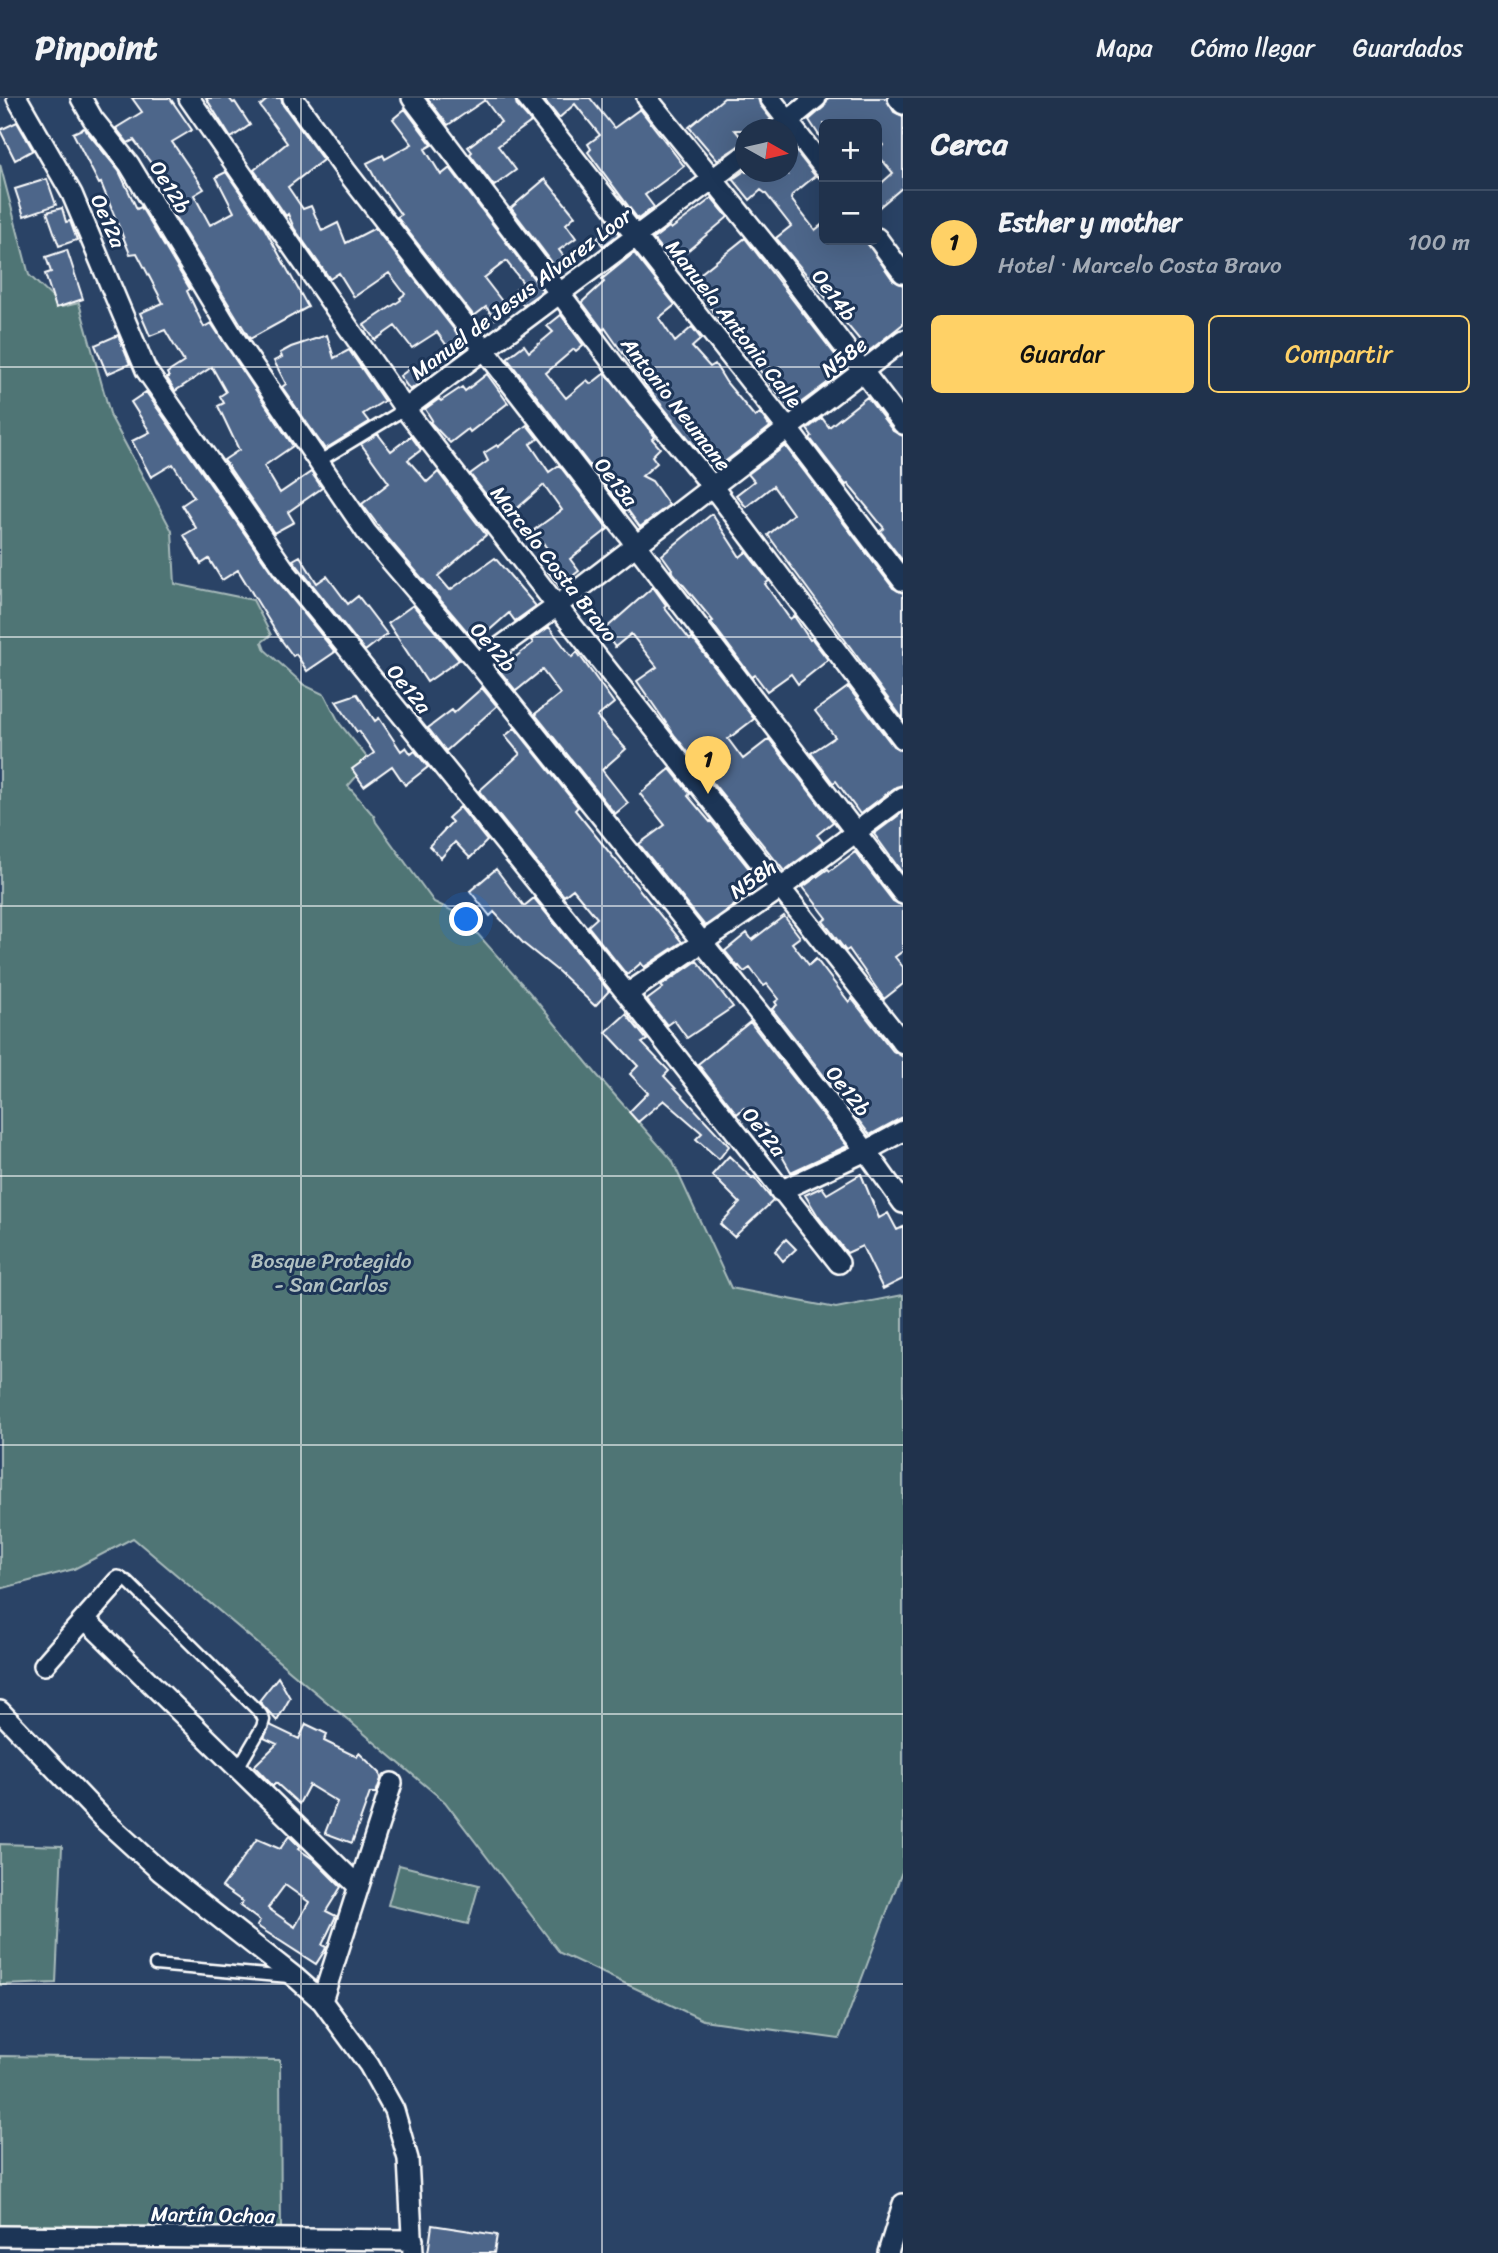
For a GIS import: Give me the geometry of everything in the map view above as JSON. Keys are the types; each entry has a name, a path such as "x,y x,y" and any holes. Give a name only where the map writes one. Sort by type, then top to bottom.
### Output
{"street":[{"name":"Oe12a","path":"17,98 72,194 146,370 286,573 839,1263"},
{"name":"Oe12b","path":"81,98 93,119 129,164 233,337 367,533 478,663 764,1018 903,1203"},
{"name":"Marcelo Costa Bravo","path":"189,98 405,409 557,606 903,1043"},
{"name":"Oe13a","path":"293,98 345,171 903,894"},
{"name":"Antonio Neumane","path":"412,98 636,394 712,486 903,739"},
{"name":"Manuela Antonia Calle","path":"527,98 787,428 903,581"},
{"name":"Oe14b","path":"647,98 714,178 903,424"},
{"path":"770,98 780,119"},
{"path":"790,119 816,98"},
{"path":"898,98 903,104"},
{"path":"798,141 819,163"},
{"name":"Manuel de Jesus Alvarez Loor","path":"405,409 735,162"},
{"path":"882,245 903,273"},
{"name":"N58e","path":"478,663 557,606 903,340"},
{"name":"N58h","path":"626,994 781,888 903,797"},
{"path":"780,1191 903,1131"},
{"path":"44,1665 118,1581"},
{"path":"85,1619 358,1886"},
{"path":"0,1710 103,1819 160,1871 322,2001 369,2065 394,2110 408,2159 413,2247"},
{"path":"322,2001 392,1783"},
{"path":"888,2253 903,2204"},
{"name":"Martín Ochoa","path":"0,2236 413,2247"}],"lane":[{"name":"Manuel de Jesus Alvarez Loor","path":"318,462 405,409"},
{"path":"118,1581 127,1581 261,1714 264,1720 262,1727 238,1768"},
{"path":"155,1965 296,1978"}],"green space":[{"name":"Bosque Protegido - San Carlos","path":"0,164 29,275 62,307 79,303 111,417 172,531 175,584 253,600 271,635 262,642 265,650 304,685 325,695 340,724 370,761 348,786 374,816 434,902 461,915 672,1160 731,1288 836,1308 903,1295 903,1869 839,2039 703,2020 560,1953 445,1802 133,1538 74,1569 0,1589"},
{"path":"0,1844 62,1846 56,1983 0,1985"},
{"path":"399,1865 479,1885 468,1924 388,1905"},
{"path":"0,2056 280,2060 281,2233 0,2231"}],"building":[{"path":"132,98 170,98 192,130 172,142 204,189 194,195 210,225 234,212 216,177 226,172 265,229 308,307 250,339 166,202 171,199 156,175 158,173 134,140 128,143 116,128 142,112"},
{"path":"206,98 229,98 235,102 250,125 231,138"},
{"path":"269,98 281,98 283,105 323,160 288,187 303,209 311,206 322,231 338,223 346,243 375,228 456,332 465,349 455,357 437,332 412,348 395,326 375,340 364,325 401,300 405,294 389,273 354,297 339,273 330,279 294,228 288,214 286,216 254,170 287,143 260,106"},
{"path":"427,98 515,98 517,106 531,122 498,146 516,170 494,186 470,154 472,152 468,147 501,122 485,100 448,125"},
{"path":"543,98 590,98 614,128 640,109 684,166 645,195 654,207 638,219 588,152 591,149 588,144 600,135 575,104 559,118"},
{"path":"724,98 758,98 771,119 735,119 735,148 717,160 689,127"},
{"path":"828,98 886,98 894,112 903,116 903,187 882,205 882,183 893,173 882,160 882,119 819,119 819,135 809,120 824,107"},
{"path":"405,109 432,145 425,149 441,175 450,168 543,291 523,305 513,292 523,283 506,261 484,278 508,309 495,319 486,307 474,316 397,217 401,215 367,163 383,155 385,159 412,144 393,119"},
{"path":"17,122 33,150 15,160 0,130"},
{"path":"84,128 119,171 137,209 141,207 190,289 187,291 204,327 211,323 293,446 264,466 280,493 311,472 322,488 288,512 294,522 274,533 224,460 239,450 218,406 224,403 220,396 226,392 212,367 175,391 167,378 167,373 184,362 165,330 150,336 140,313 163,303 137,253 130,254 101,183 99,184 73,133"},
{"path":"798,154 815,176 792,195 791,199 815,230 819,227 819,245 868,245 893,280 903,285 903,324 869,351 843,320 851,314 835,292 827,299 776,238 791,226 766,194 761,190 750,200 735,182 798,182"},
{"path":"47,179 56,205 24,216 15,189"},
{"path":"545,179 575,216 566,224 576,238 559,250 567,261 557,269 511,208"},
{"path":"712,198 728,217 673,263 653,239"},
{"path":"62,208 66,222 70,221 77,240 59,246 47,212"},
{"path":"612,226 619,234 603,246 597,238"},
{"path":"745,238 846,369 791,410 690,282"},
{"path":"67,250 83,299 56,308 45,274 51,272 46,257"},
{"path":"634,253 675,305 659,318 675,342 692,327 701,339 692,347 710,367 715,364 755,417 760,413 770,427 714,470 582,302 604,282 602,279"},
{"path":"561,315 583,345 576,351 574,349 546,373 566,398 587,380 591,384 605,373 655,437 652,439 660,448 652,456 657,463 642,476 652,481 669,505 640,527 507,358 524,345 529,352 553,332 547,326"},
{"path":"118,335 130,364 107,374 95,345"},
{"path":"327,335 334,358 349,350 384,401 363,414 369,422 325,449 282,387 286,384 274,361 282,357 280,353 291,347"},
{"path":"415,365 425,379 410,390 400,376"},
{"path":"487,374 508,403 470,432 468,429 450,443 430,422 432,420 425,409 462,387 465,391"},
{"path":"146,392 277,580 335,652 307,671 296,654 293,656 279,637 238,570 222,580 209,559 201,564 184,535 196,528 182,505 194,497 173,464 151,477 132,441 150,432 131,402"},
{"path":"867,397 893,431 903,436 903,561 880,531 884,528 848,484 846,485 810,438 812,436 807,429 822,418 829,427"},
{"path":"527,425 538,439 530,444 549,472 559,465 608,529 570,559 579,571 559,586 548,572 558,564 534,530 562,510 544,485 505,519 470,474 488,461 484,453 497,445 498,447"},
{"path":"378,434 391,451 411,436 421,450 408,460 427,482 438,472 486,535 438,576 450,590 495,558 536,606 515,621 509,613 476,642 362,504 389,483 361,444"},
{"path":"785,446 893,588 903,593 903,719 768,535 793,514 773,486 746,507 736,495 754,481 748,474"},
{"path":"712,514 740,557 746,552 769,581 765,584 790,619 794,616 828,660 798,684 791,674 767,691 755,675 752,677 662,555"},
{"path":"300,556 317,583 327,576 348,604 358,596 387,634 365,651 293,560"},
{"path":"653,587 666,605 664,607 690,640 692,638 754,719 728,739 743,759 769,739 833,822 817,835 823,842 784,871 675,736 637,681 657,667 631,634 615,647 603,631"},
{"path":"413,605 459,660 427,682 388,623"},
{"path":"549,627 572,657 577,652 614,703 597,717 626,749 602,770 628,803 615,814 535,714 560,694 542,670 516,691 499,670"},
{"path":"848,687 893,746 903,751 903,785 896,787 860,814 811,753 835,737 815,711"},
{"path":"482,688 497,706 446,751 428,728 452,710 454,713"},
{"path":"357,694 375,721 379,718 401,751 406,747 411,754 415,751 428,767 405,785 392,766 364,786 352,769 374,753 336,701"},
{"path":"515,728 578,807 575,810 682,942 644,967 641,963 627,975 588,926 597,918 573,889 564,896 479,791 520,754 505,736"},
{"path":"670,769 690,794 688,796 758,880 750,887 753,892 705,926 639,844 665,825 640,794"},
{"path":"460,807 487,841 470,858 455,842 441,858 429,846 452,822 448,818"},
{"path":"903,812 903,874 874,834"},
{"path":"855,852 893,901 903,906 903,951 895,957 903,967 903,984 884,999 849,949 846,951 823,921 827,918 803,887"},
{"path":"496,869 524,906 534,898 609,991 595,1006 524,944 494,912 490,916 470,891"},
{"path":"784,916 800,937 792,943 809,965 816,959 849,1002 852,999 893,1051 903,1057 903,1117 870,1135 772,1009 779,999 750,968 744,972 725,951 747,933 752,940"},
{"path":"697,961 733,1007 687,1038 674,1020 667,1025 647,1000 663,988 661,986"},
{"path":"626,1014 647,1040 642,1043 669,1071 664,1076 729,1146 719,1159 696,1139 702,1133 664,1100 638,1122 629,1112 648,1093 630,1074 638,1066 606,1032"},
{"path":"750,1022 847,1146 791,1172 778,1149 780,1147 764,1124 758,1128 744,1108 737,1114 698,1064"},
{"path":"729,1156 754,1177 773,1201 734,1237 720,1224 740,1203 712,1175"},
{"path":"861,1174 879,1218 888,1213 897,1230 903,1227 903,1279 883,1289 862,1246 847,1253 805,1195 822,1187 827,1194"},
{"path":"786,1239 796,1249 783,1261 775,1251"},
{"path":"278,1677 290,1698 277,1721 259,1701"},
{"path":"306,1724 327,1734 324,1741 357,1757 359,1753 380,1773 381,1779 376,1793 370,1793 352,1843 325,1833 337,1802 309,1785 299,1804 276,1783 273,1786 254,1766 277,1744 264,1738 270,1725 299,1739"},
{"path":"289,1836 300,1847 298,1849 313,1859 341,1887 326,1911 336,1916 322,1945 326,1947 325,1950 316,1964 257,1926 260,1921 240,1906 243,1902 222,1887 257,1839 280,1849","holes":["285,1885 309,1902 295,1927 268,1908"]},
{"path":"432,2225 497,2235 494,2253 428,2253"}],"place":[{"name":"Esther y mother","path":"708,794"}]}
